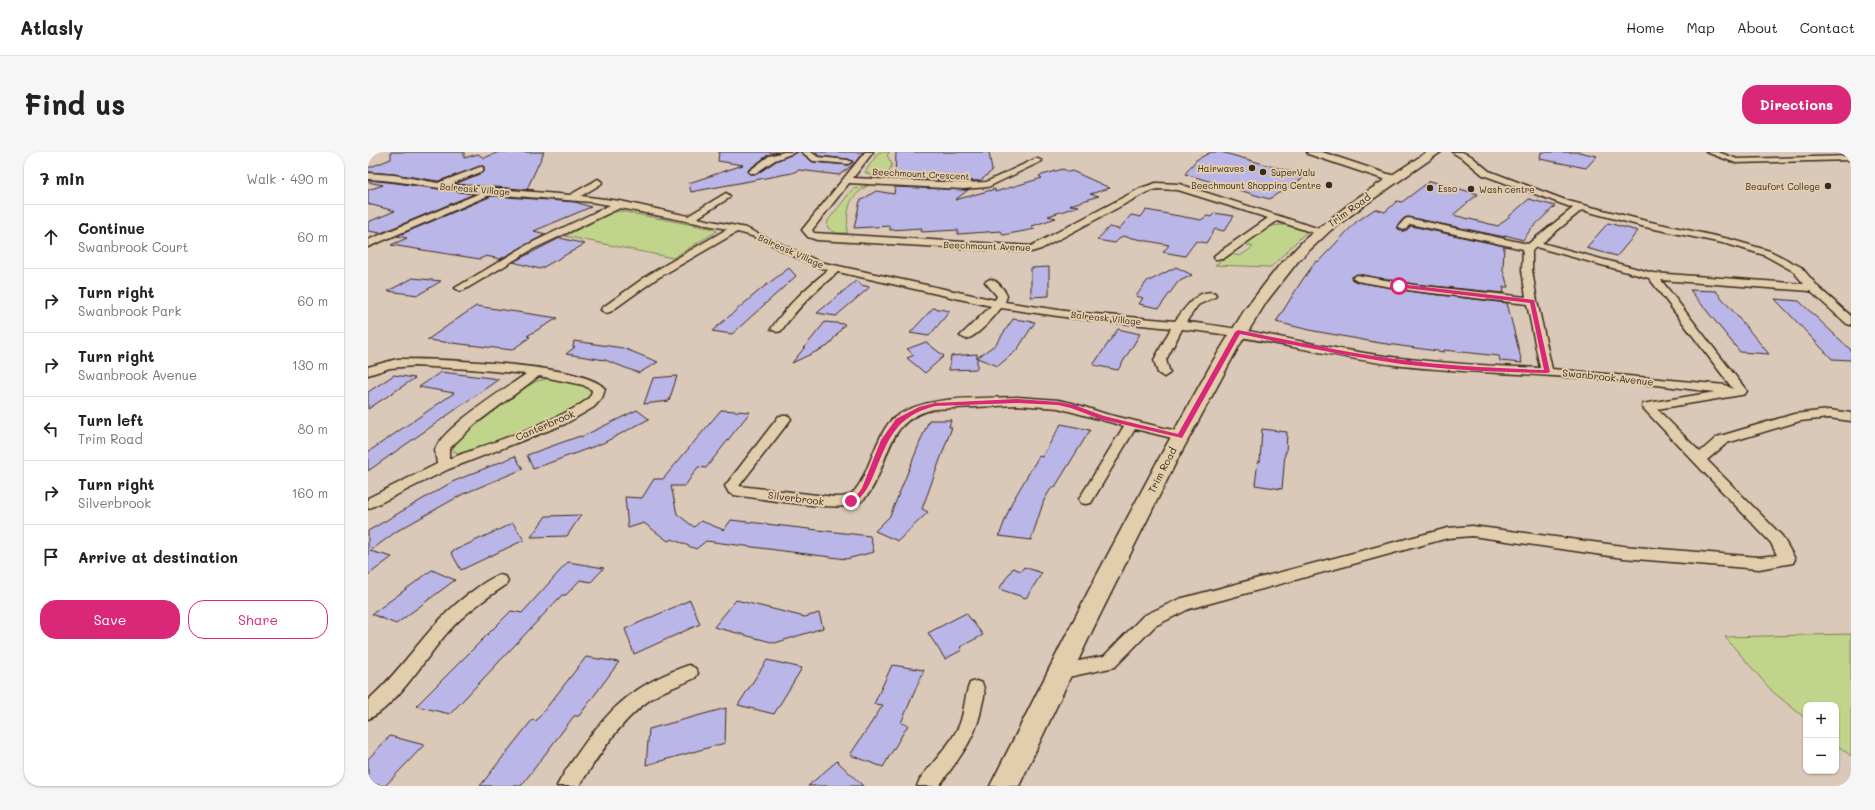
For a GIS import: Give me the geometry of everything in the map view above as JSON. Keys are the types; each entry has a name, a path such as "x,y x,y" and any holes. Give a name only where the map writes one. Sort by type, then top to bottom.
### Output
{"main road":[{"name":"Trim Road","path":"1004,786 1059,671 1180,436 1238,332 1292,259 1320,232 1435,152"}],"street":[{"path":"753,171 772,158 792,152"},
{"path":"806,152 816,159 848,162"},
{"name":"Beechmount Avenue","path":"870,152 807,230 811,235 824,238 1031,249 1041,246 1144,190 1164,186 1179,187 1320,232"},
{"path":"1312,152 1393,180"},
{"path":"1456,152 1468,158 1480,170 1494,177 1580,207 1645,224 1729,242 1761,251 1782,260 1797,269 1814,288 1851,322"},
{"path":"1710,152 1736,161 1851,158"},
{"path":"1815,152 1823,159"},
{"name":"Beechmount Crescent","path":"846,180 982,186 1038,161"},
{"path":"438,186 480,169"},
{"name":"Balreask Village","path":"371,178 394,178 438,186 572,197 620,204 736,228 761,237 817,264 835,269 998,304 1072,315 1211,328 1238,332"},
{"path":"572,197 598,182"},
{"path":"368,244 492,191"},
{"path":"690,218 726,196"},
{"path":"460,288 525,250 620,204"},
{"path":"1547,372 1532,301 1526,259 1527,250 1580,207"},
{"path":"1219,257 1275,218"},
{"path":"1403,227 1408,221 1532,245 1653,276 1814,288"},
{"path":"606,310 652,277 736,228"},
{"path":"777,329 788,311 798,300 835,269"},
{"path":"1059,671 1109,662 1149,621 1185,604 1448,533 1472,531 1623,552 1759,562 1787,559 1777,540 1648,407 1741,391 1653,276"},
{"path":"1357,278 1414,288 1532,301"},
{"path":"966,336 983,322 998,304 1002,296 999,290 990,282"},
{"path":"1164,373 1160,360 1178,325 1194,303 1211,295"},
{"name":"Swanbrook Avenue","path":"1238,332 1340,352 1401,362 1474,369 1547,372 1741,391"},
{"name":"Canterbrook","path":"368,504 444,466 560,421 589,404 598,393 599,389 588,382 536,372 470,365 397,363 370,367"},
{"path":"444,466 441,450 445,444 473,420 536,372"},
{"name":"Silverbrook","path":"784,419 734,482 732,486 734,490 834,502 851,501 859,496 865,489 885,440 898,421 921,408 935,405 1017,401 1058,404 1131,425 1180,436"},
{"path":"1699,460 1722,440 1799,417 1829,414 1851,417"},
{"path":"1086,499 1131,425"},
{"path":"368,711 396,685 443,626 470,600 500,581"},
{"path":"567,786 606,729 631,704 652,690 689,673"},
{"path":"927,786 964,737 970,722 976,689"}],"green space":[{"path":"879,152 890,152 887,155 892,164 887,177 872,176 865,172"},
{"path":"869,185 861,190 852,200 848,211 847,233 836,233 828,228 827,224 829,219 853,189"},
{"path":"620,211 714,229 717,231 673,258 565,236 614,212"},
{"path":"1290,225 1307,231 1271,267 1215,265 1232,254 1240,256 1253,247 1245,244 1270,226"},
{"path":"550,378 591,388 594,393 587,402 547,422 471,451 458,453 452,450 459,438 526,387 537,381"},
{"path":"1851,634 1851,756 1839,746 1839,702 1803,702 1803,717 1772,691 1725,637"}],"building":[{"path":"391,152 464,152 464,158 478,154 484,158 499,152 544,152 527,189 534,190 455,184 484,172 483,166 438,181 394,174 368,172 368,168 391,159"},
{"path":"719,152 778,152 768,155 748,170 750,174 757,174 776,161 797,152 801,152 813,162 848,165 853,161 848,159 819,156 814,152 863,152 854,164 839,175 799,170 792,173 691,192 689,183 743,165 718,161"},
{"path":"896,152 989,152 992,171 980,181 895,178"},
{"path":"1211,152 1221,152 1306,176 1269,199 1185,174 1196,160"},
{"path":"1541,152 1579,152 1597,156 1586,168 1540,159"},
{"path":"1063,169 1069,172 1072,171 1110,188 1090,194 1099,196 1070,205 1079,206 1048,216 1056,218 1032,226 1035,229 1003,235 1001,231 958,234 958,230 921,232 922,228 890,230 890,226 854,228 860,201 876,191 894,194 895,187 968,190 955,200 995,189 995,192 1042,178 1039,176"},
{"path":"368,180 474,194 381,233 368,231 368,222 395,211 368,204 368,190 383,185 368,182"},
{"path":"1430,181 1478,194 1453,215 1498,226 1529,199 1555,206 1531,229 1523,240 1505,235 1505,237 1408,217 1404,218 1397,226 1397,228 1402,231 1411,226 1504,246 1503,270 1508,287 1503,287 1504,293 1414,284 1357,274 1351,279 1357,282 1414,292 1507,303 1522,363 1500,361 1499,356 1444,350 1444,352 1380,343 1314,331 1276,322 1316,261 1318,262 1356,222 1375,209 1385,212 1397,201 1402,202"},
{"path":"492,196 575,202 591,207 534,231 546,234 500,259 486,256 480,259 391,245 407,238 397,236"},
{"path":"1146,210 1201,220 1207,216 1211,217 1214,213 1234,216 1224,231 1215,229 1206,243 1196,241 1185,256 1163,252 1169,245 1122,236 1115,243 1097,240 1109,227 1119,229 1131,215 1141,217"},
{"path":"1608,223 1638,231 1617,256 1586,248"},
{"path":"560,238 585,244 540,269 513,262"},
{"path":"1049,267 1049,296 1031,297 1031,268"},
{"path":"1176,267 1192,275 1178,282 1159,308 1139,304 1143,298 1136,296 1148,280 1151,280"},
{"path":"789,268 796,276 732,334 712,331 761,289"},
{"path":"413,278 441,281 418,295 388,291"},
{"path":"857,280 861,285 870,287 836,316 817,313"},
{"path":"1690,290 1716,291 1769,354 1740,352"},
{"path":"1775,299 1799,301 1851,350 1851,360 1832,359"},
{"path":"476,306 558,318 527,336 530,337 512,350 427,340"},
{"path":"933,308 950,311 929,336 910,333"},
{"path":"1013,319 1035,322 1017,350 998,366 977,358 996,344"},
{"path":"825,322 845,324 828,346 792,363"},
{"path":"1118,329 1140,334 1118,370 1093,365"},
{"path":"574,341 623,348 658,362 639,373 605,360 566,354 575,347 573,347"},
{"path":"926,342 944,356 925,373 907,358 914,355 907,349"},
{"path":"977,354 977,369 949,370 951,356"},
{"path":"441,372 499,379 368,471 368,452 454,393 419,387"},
{"path":"394,375 415,378 368,409 368,392"},
{"path":"677,376 669,401 644,404 653,378"},
{"path":"637,410 649,419 603,443 533,469 527,455 580,436 581,437"},
{"path":"721,410 750,412 706,468 698,467 685,486 671,486 677,514 694,527 701,521 724,530 731,520 870,536 874,552 846,559 706,541 696,549 672,539 668,541 644,523 628,528 625,497 642,498 654,479 663,479"},
{"path":"929,420 951,420 949,427 952,427 922,509 928,512 898,541 875,531 890,516"},
{"path":"1061,424 1090,430 1055,487 1052,487 1044,500 1031,540 999,536 1012,502 1039,456 1042,457"},
{"path":"1262,429 1287,432 1282,489 1255,485 1258,461 1260,462"},
{"path":"515,456 523,469 463,494 397,531 370,551 392,557 368,575 368,531 452,482"},
{"path":"581,515 567,536 531,537 546,516"},
{"path":"513,523 524,540 461,570 451,552"},
{"path":"568,562 604,568 591,582 580,580 566,595 562,595 450,714 416,706 511,611 522,613"},
{"path":"1024,567 1042,573 1026,598 999,589 1013,568 1021,571"},
{"path":"432,570 455,580 396,624 372,614"},
{"path":"690,600 700,624 634,654 625,629"},
{"path":"736,600 805,617 819,613 823,628 775,643 714,627"},
{"path":"966,613 983,635 960,647 962,650 945,659 928,633"},
{"path":"586,657 619,662 579,716 574,716 521,786 480,786 532,720 536,721"},
{"path":"767,660 802,668 774,714 738,705"},
{"path":"892,665 924,670 901,723 908,725 883,767 850,755 883,705 874,704"},
{"path":"726,708 725,743 646,765 649,729"},
{"path":"390,736 424,745 385,786 368,783 368,759"},
{"path":"837,761 863,786 808,786"}],"place":[{"name":"Hairwaves","path":"1252,168"},
{"name":"SuperValu","path":"1263,172"},
{"name":"Beechmount Shopping Centre","path":"1329,185"},
{"name":"Beaufort College","path":"1828,186"},
{"name":"Esso","path":"1430,188"},
{"name":"Wash centre","path":"1471,189"}],"route":[{"path":"851,501 859,496 865,489 890,430 898,421 907,415 921,408 935,405 966,402 1017,401 1058,404 1072,406 1102,417 1131,425 1180,436 1238,332 1401,362 1474,369 1547,372 1532,301 1399,286"}]}
